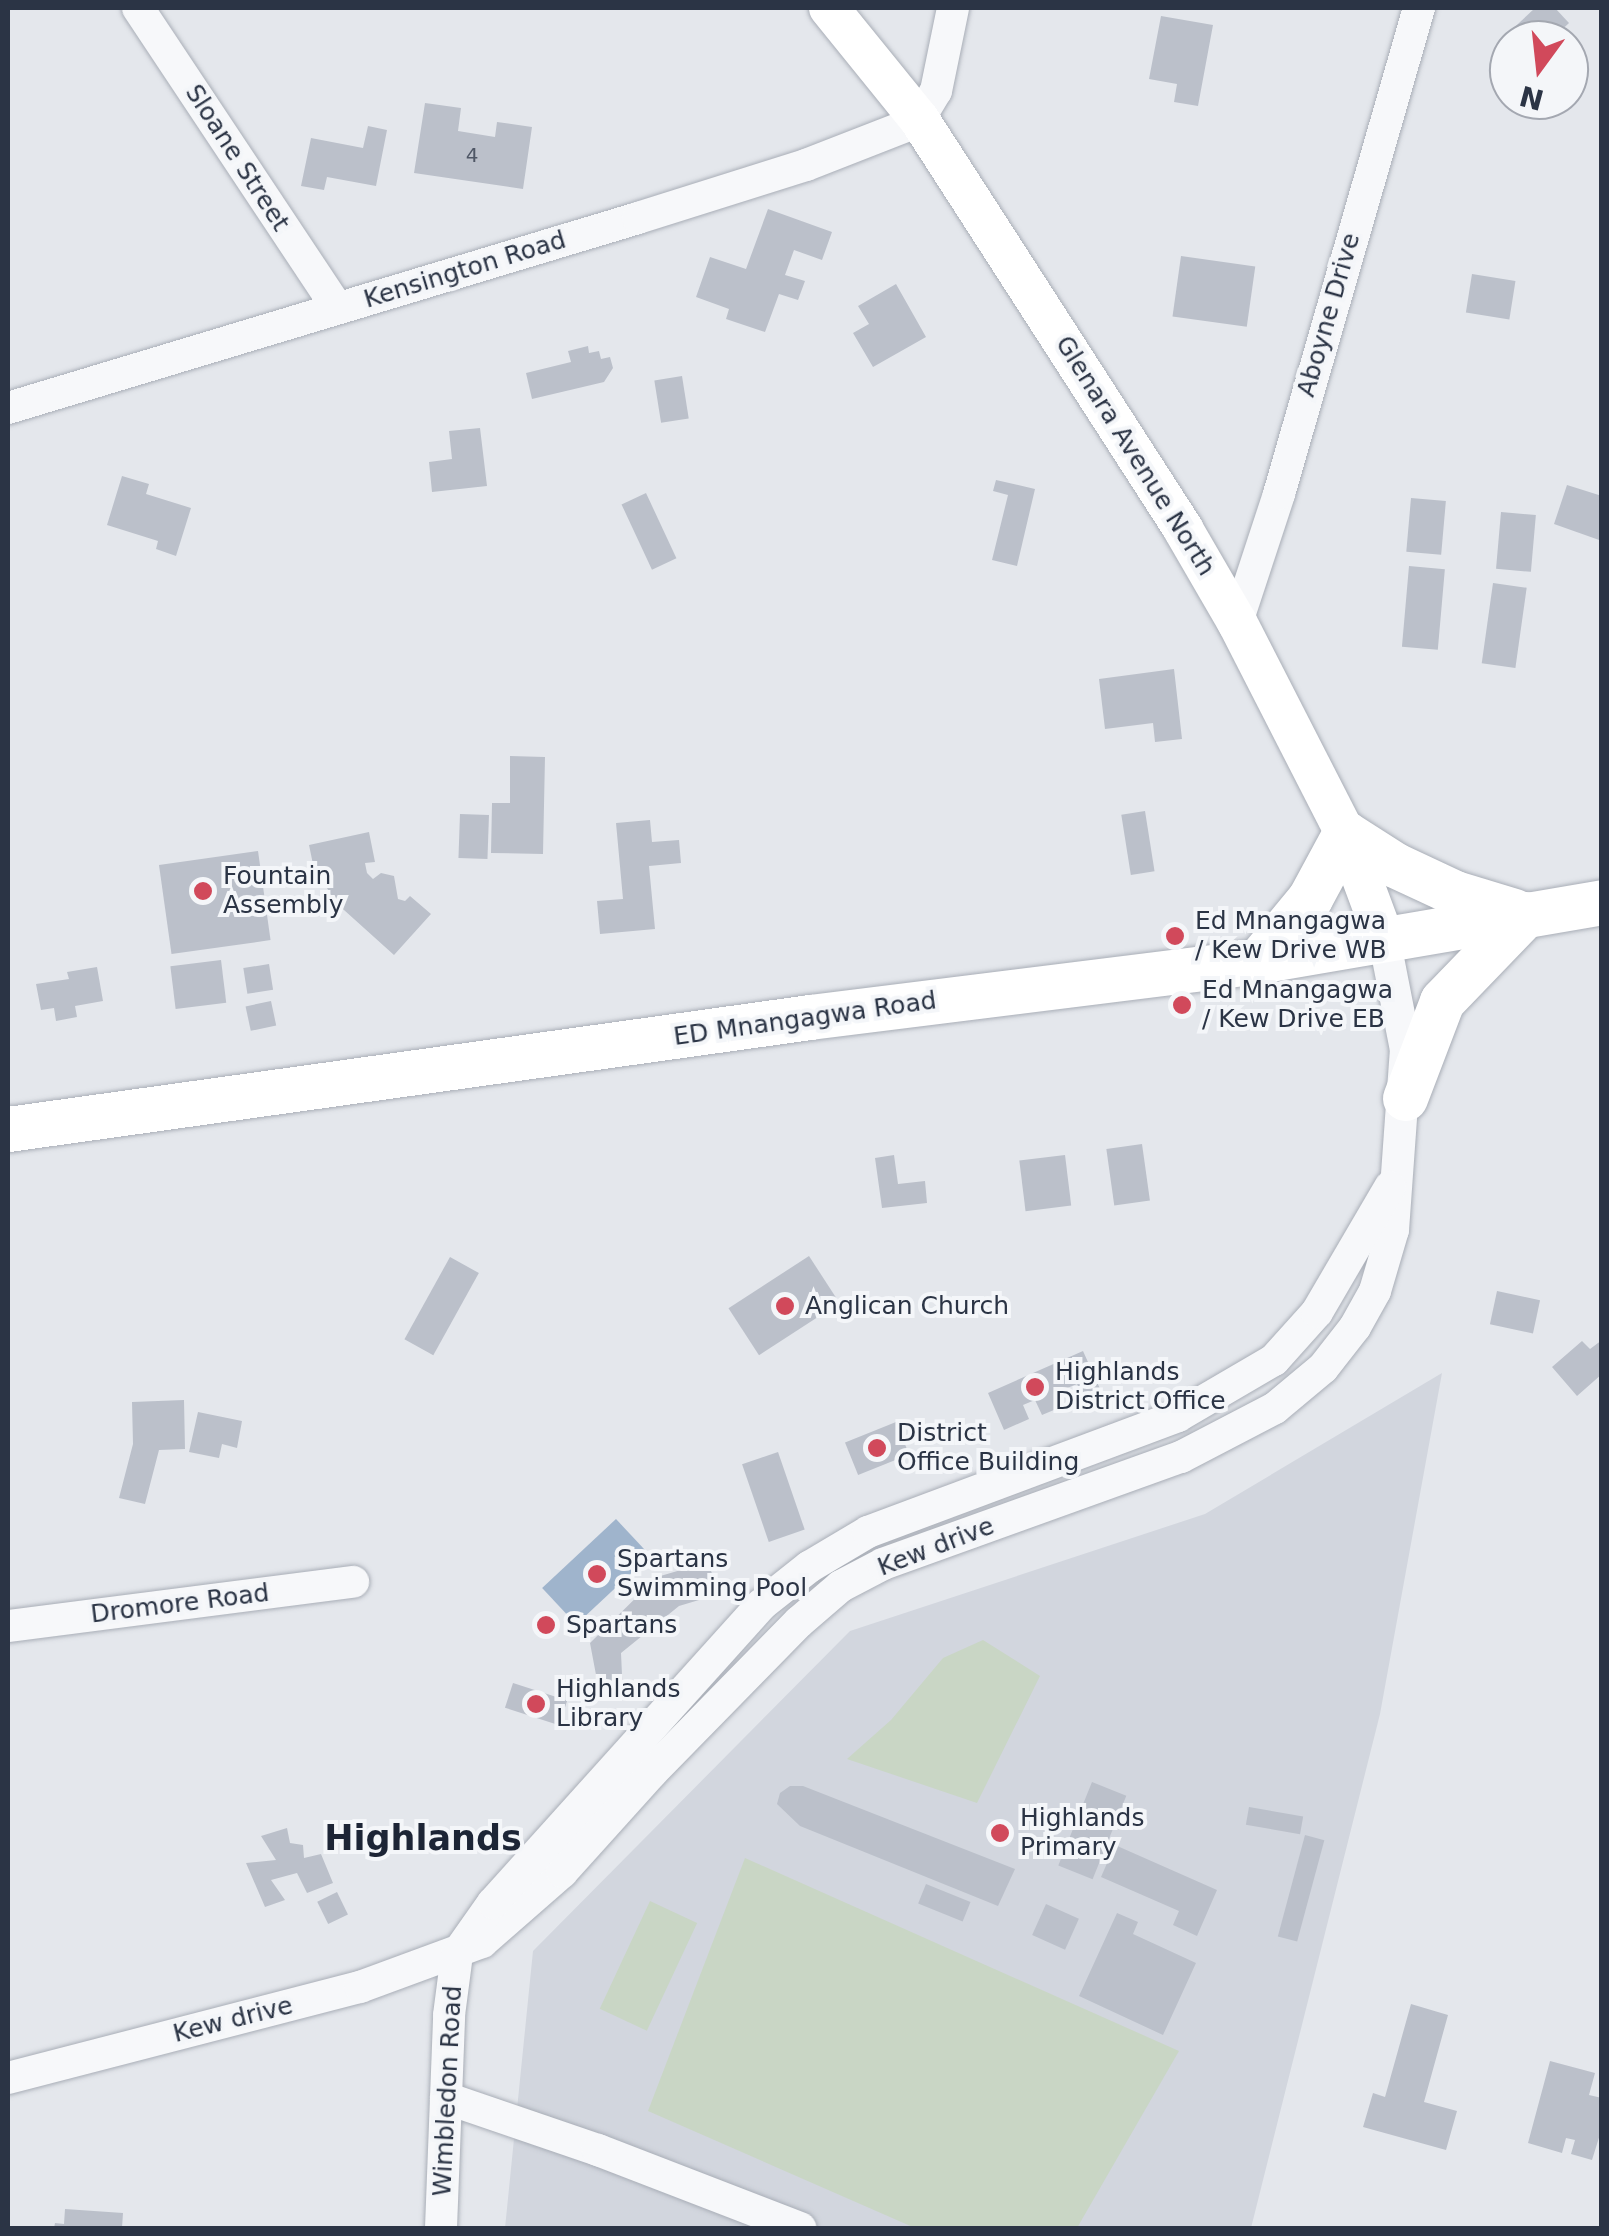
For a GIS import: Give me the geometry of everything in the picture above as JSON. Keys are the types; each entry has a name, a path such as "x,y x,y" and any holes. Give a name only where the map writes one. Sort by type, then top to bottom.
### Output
{"highway":[{"path":"1258,961 1310,898 1345,833 1394,865 1455,893 1526,914 1442,1001 1406,1098"},
{"name":"ED Mnangagwa Road","path":"8,1129 810,1017 1258,961 1602,902"}],"main road":[{"name":"Glenara Avenue North","path":"829,8 919,119 1120,427 1237,622 1345,833 1384,938"}],"street":[{"name":"Sloane Street","path":"138,8 337,308"},
{"path":"919,119 936,91 945,62 953,8"},
{"name":"Aboyne Drive","path":"1237,622 1279,494 1419,8"},
{"name":"Kensington Road","path":"8,408 806,165 919,119"},
{"name":"Kew drive","path":"8,2078 360,1987 457,1954 492,1903 761,1604 809,1567 868,1532 1178,1416 1274,1360 1317,1312 1393,1181 1406,1098 1400,1007 1384,938"},
{"name":"Dromore Road","path":"8,1626 353,1582"},
{"name":"Wimbledon Road","path":"440,2228 457,1954"},
{"path":"446,2098 598,2150 800,2228"}],"shaded area":[{"name":"Highlands Primary","path":"1442,1373 1380,1714 1251,2228 505,2228 533,1951 850,1631 1205,1514"}],"green space":[{"path":"983,1640 1040,1676 977,1803 847,1759 891,1720 943,1658"},
{"path":"745,1858 1179,2051 1077,2228 915,2228 648,2111"},
{"path":"650,1901 697,1923 647,2031 600,2009"}],"water":[{"name":"Spartans Swimming Pool","path":"616,1519 650,1556 576,1624 542,1588"}],"building":[{"path":"1535,8 1555,8 1566,20 1522,20"},
{"path":"1161,16 1213,25 1198,106 1174,102 1177,84 1149,79"},
{"path":"425,103 461,108 458,131 495,137 497,122 532,127 523,189 414,173"},
{"path":"368,126 387,130 376,186 327,177 324,190 301,186 311,138 363,148"},
{"path":"768,209 832,232 822,260 794,250 785,275 805,281 798,300 779,294 765,332 726,319 729,309 696,297 710,257 746,269"},
{"path":"1181,256 1255,266 1247,327 1173,316"},
{"path":"1472,274 1515,281 1509,319 1466,313"},
{"path":"896,284 926,337 873,367 853,333 869,324 858,306"},
{"path":"588,346 589,353 599,351 601,359 610,357 613,368 604,382 532,399 526,373 571,362 568,351"},
{"path":"682,376 689,418 661,423 654,380"},
{"path":"480,428 487,486 432,492 429,462 452,459 449,431"},
{"path":"122,476 149,484 146,494 191,508 176,556 156,549 158,541 107,525"},
{"path":"996,480 1035,489 1017,566 992,560 1008,495 993,491"},
{"path":"1567,485 1602,496 1602,541 1554,524"},
{"path":"646,493 676,558 652,570 622,504"},
{"path":"1411,498 1446,501 1441,555 1406,552"},
{"path":"1501,512 1536,515 1531,572 1496,569"},
{"path":"1409,566 1445,569 1438,650 1402,647"},
{"path":"1493,583 1527,588 1515,668 1482,663"},
{"path":"1174,669 1182,739 1155,742 1153,723 1105,729 1099,679"},
{"path":"510,756 545,757 543,854 491,853 492,803 510,803"},
{"path":"1145,811 1155,871 1131,875 1121,815"},
{"path":"460,814 489,815 487,859 458,858"},
{"path":"650,820 652,842 679,840 681,863 649,866 655,929 600,934 597,901 623,899 616,823"},
{"path":"369,832 375,862 365,863 367,873 373,879 381,873 394,876 398,899 405,901 410,896 431,914 394,955 334,901 327,888 328,869 314,869 309,845"},
{"path":"258,851 271,940 171,954 159,865"},
{"path":"221,960 226,1003 176,1009 170,966"},
{"path":"269,964 273,990 247,994 243,968"},
{"path":"97,967 103,1001 75,1006 77,1017 56,1021 54,1008 41,1010 36,984 69,979 67,972"},
{"path":"271,1001 276,1025 251,1031 246,1006"},
{"path":"1142,1144 1150,1200 1114,1205 1106,1149"},
{"path":"894,1155 898,1184 925,1181 927,1203 882,1208 875,1158"},
{"path":"1065,1155 1071,1206 1026,1211 1019,1161"},
{"name":"Anglican Church","path":"809,1256 839,1303 759,1355 728,1308"},
{"path":"450,1257 479,1273 433,1355 404,1339"},
{"path":"1497,1291 1540,1300 1533,1333 1490,1324"},
{"path":"1602,1340 1602,1374 1577,1396 1552,1367 1582,1341 1590,1349"},
{"name":"Highlands District Office","path":"1083,1351 1101,1391 1084,1398 1077,1384 1055,1393 1061,1407 1042,1415 1035,1400 1023,1405 1029,1419 1004,1430 988,1393"},
{"path":"184,1400 185,1449 159,1450 145,1504 119,1498 133,1444 132,1402"},
{"path":"198,1412 242,1421 237,1448 222,1444 219,1458 189,1452"},
{"name":"District Office Building","path":"896,1422 909,1454 858,1475 845,1443"},
{"path":"778,1452 805,1530 769,1542 742,1464"},
{"path":"708,1562 719,1594 679,1606 621,1653 623,1696 600,1696 590,1643 657,1577"},
{"name":"Highlands Library","path":"513,1683 567,1701 559,1725 505,1708"},
{"path":"1092,1782 1126,1796 1093,1879 1058,1865"},
{"path":"790,1786 803,1786 1015,1869 998,1906 800,1826 777,1804 780,1793"},
{"path":"1249,1807 1303,1817 1300,1834 1246,1825"},
{"path":"287,1828 290,1843 303,1845 304,1858 321,1854 333,1883 307,1893 297,1873 271,1880 285,1900 265,1907 246,1863 276,1860 261,1836"},
{"path":"1305,1835 1324,1840 1297,1942 1278,1936"},
{"path":"1115,1845 1217,1890 1197,1936 1173,1925 1179,1911 1101,1877"},
{"path":"926,1884 971,1902 963,1921 918,1903"},
{"path":"337,1892 348,1914 328,1924 317,1902"},
{"path":"1046,1904 1079,1919 1065,1950 1032,1935"},
{"path":"1117,1913 1138,1922 1133,1934 1196,1963 1163,2035 1079,1996"},
{"path":"1411,2004 1448,2015 1424,2102 1457,2111 1446,2150 1363,2127 1373,2093 1385,2097"},
{"path":"1550,2061 1595,2073 1589,2095 1602,2098 1602,2128 1592,2160 1571,2154 1575,2140 1566,2138 1562,2153 1528,2143"},
{"path":"65,2209 123,2213 122,2228 54,2228 55,2223 64,2224"}],"place":[{"name":"Fountain Assembly","path":"203,891"},
{"name":"Ed Mnangagwa / Kew Drive WB","path":"1175,936"},
{"name":"Ed Mnangagwa / Kew Drive EB","path":"1182,1005"},
{"name":"Anglican Church","path":"785,1306"},
{"name":"Highlands District Office","path":"1035,1387"},
{"name":"District Office Building","path":"877,1448"},
{"name":"Spartans Swimming Pool","path":"597,1574"},
{"name":"Spartans","path":"546,1625"},
{"name":"Highlands Library","path":"536,1704"},
{"name":"Highlands Primary","path":"1000,1833"}],"district":[{"name":"Highlands","path":"423,1838"}]}
